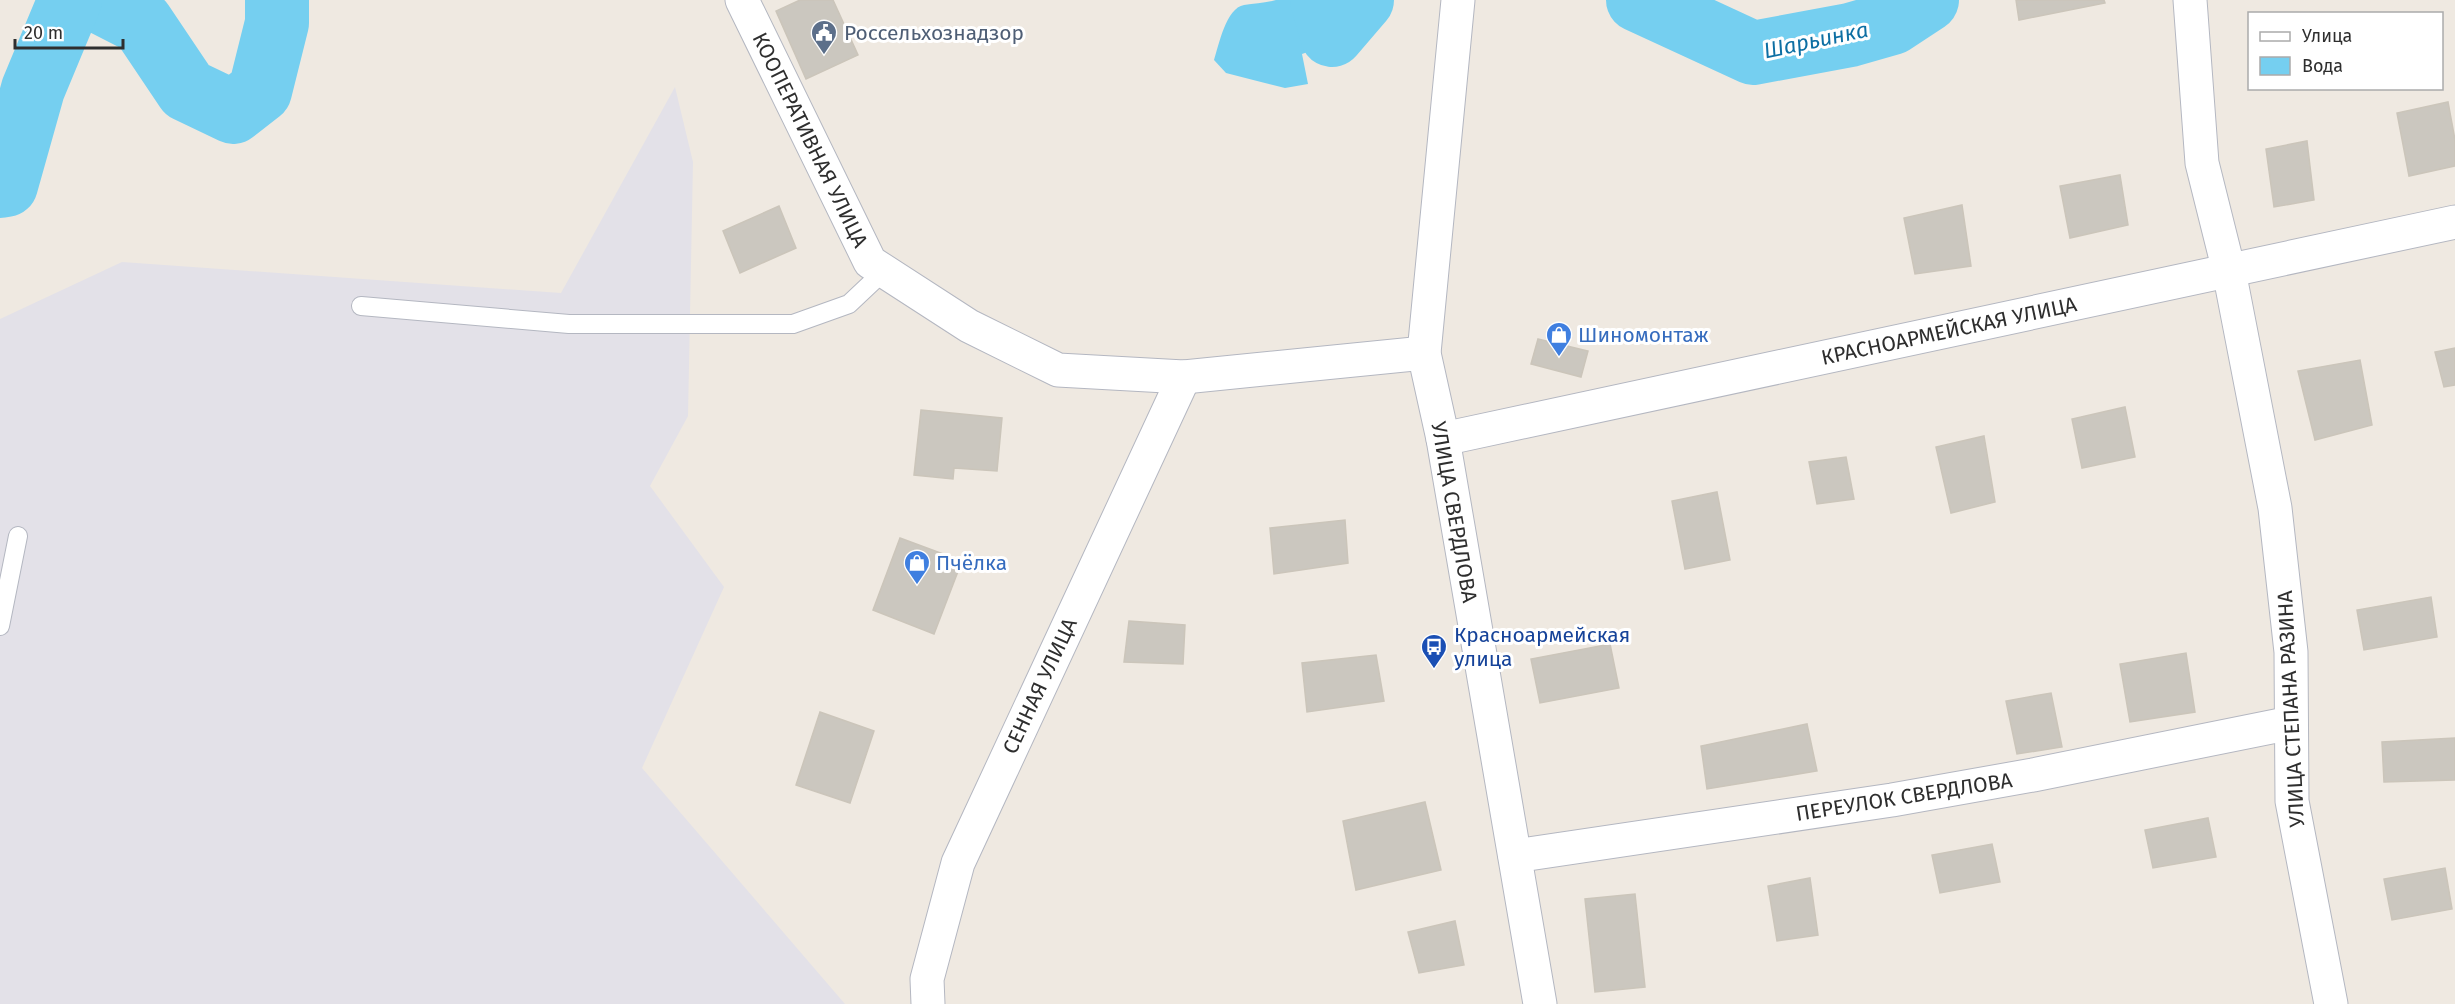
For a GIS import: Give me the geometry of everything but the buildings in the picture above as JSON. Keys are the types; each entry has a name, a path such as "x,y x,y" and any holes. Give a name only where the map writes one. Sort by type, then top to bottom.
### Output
{"street":[{"name":"КООПЕРАТИВНАЯ УЛИЦА","path":"742,0 870,262 969,326 1058,370 1184,377"},
{"name":"УЛИЦА СТЕПАНА РАЗИНА","path":"2190,0 2202,163 2229,271 2275,508 2291,652 2292,801 2331,1004"},
{"name":"УЛИЦА СВЕРДЛОВА","path":"1457,8 1424,353 1443,440 1540,1004"},
{"name":"КРАСНОАРМЕЙСКАЯ УЛИЦА","path":"1443,440 2455,222"},
{"path":"1184,377 1424,353"},
{"name":"СЕННАЯ УЛИЦА","path":"928,1004 927,979 958,863 1184,377"},
{"name":"ПЕРЕУЛОК СВЕРДЛОВА","path":"1515,856 1893,800 2033,776 2291,723"}],"lane":[{"path":"361,306 569,324 793,324 849,304 884,270"},
{"path":"0,626 18,536"}],"shaded area":[{"path":"675,87 693,162 688,416 650,486 724,587 642,768 845,1004 0,1004 0,319 122,262 561,293"}],"water":[{"path":"1276,0 1334,0 1339,14 1328,45 1302,54 1308,84 1285,88 1261,82 1226,73 1214,60 1224,28 1232,13 1244,5"}],"waterway":[{"name":"Шарьинка","path":"0,186 6,185 33,89 70,0"},
{"name":"Шарьинка","path":"97,0 142,23 187,90 233,112 260,91 277,23 277,0"},
{"name":"Шарьинка","path":"1322,0 1332,35 1362,0"},
{"name":"Шарьинка","path":"1638,0 1753,53 1850,35 1892,23 1927,0"}],"place":[{"name":"Россельхознадзор","path":"824,56"},
{"name":"Шиномонтаж","path":"1559,358"},
{"name":"Пчёлка","path":"917,586"},
{"name":"Красноармейская улица","path":"1434,670"}]}
